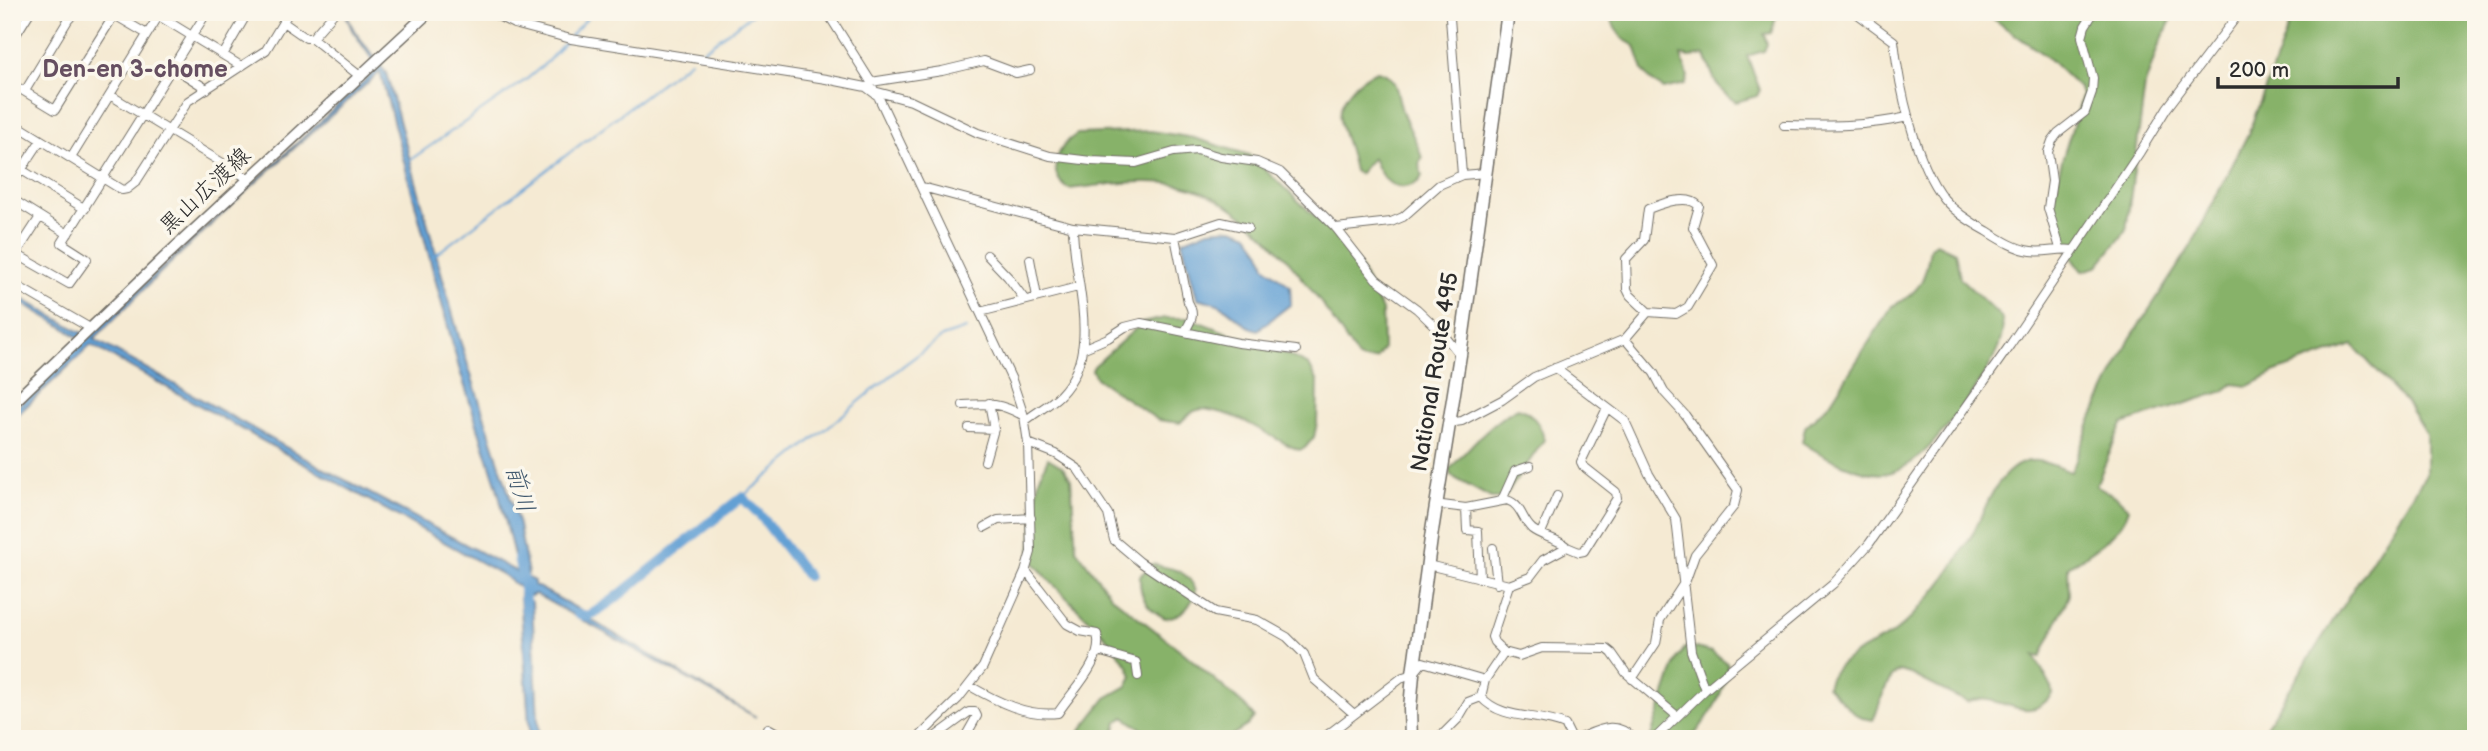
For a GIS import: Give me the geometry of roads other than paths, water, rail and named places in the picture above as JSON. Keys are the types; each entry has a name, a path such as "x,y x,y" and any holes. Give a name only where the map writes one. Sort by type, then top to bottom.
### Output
{"highway":[{"name":"National Route 495","path":"1412,739 1410,709 1413,674 1508,12"},
{"name":"National Route 495","path":"1420,739 1419,694 1432,566 1471,324 1514,12"}],"main road":[{"name":"黒山広渡線","path":"12,404 429,12"}],"street":[{"path":"12,41 30,12"},
{"path":"25,91 72,15 61,12"},
{"path":"40,216 14,257 69,284 87,259 62,243 207,12"},
{"path":"223,55 248,12"},
{"path":"12,122 122,190 127,189 136,182 188,101 266,50 289,12"},
{"path":"489,12 514,24 570,39 825,79 874,91 911,101 978,133 1050,156 1136,163 1174,152 1196,150 1257,162 1280,172 1336,228 1376,279 1417,309 1460,355"},
{"path":"827,12 871,82 922,187 1012,380 1025,419 1028,443 1031,552 1026,571 983,667 970,685 917,739"},
{"path":"1855,12 1894,41 1897,75 1908,117 1937,188 1955,208 1978,226 2015,247 2032,252 2060,248 2073,250"},
{"path":"2060,248 2048,208 2052,181 2048,152 2058,133 2085,112 2092,92 2093,78 2082,37 2094,12"},
{"path":"1654,739 1705,691 1833,584 1869,544 2010,345 2167,108 2240,12"},
{"path":"12,84 55,110 113,13 148,34"},
{"path":"71,158 160,14 241,66"},
{"path":"312,38 333,14"},
{"path":"1450,19 1462,175"},
{"path":"283,22 306,38 312,38 361,77"},
{"path":"871,82 942,71 984,61 1016,73 1030,71"},
{"path":"174,68 207,89"},
{"path":"110,95 249,179"},
{"path":"1784,125 1842,127 1908,117"},
{"path":"12,184 41,140"},
{"path":"12,164 85,209"},
{"path":"1336,228 1391,222 1403,216 1439,185 1462,175 1486,173"},
{"path":"922,187 1073,227 1175,237 1221,222 1248,228"},
{"path":"12,198 68,234"},
{"path":"1681,200 1693,201 1699,206 1693,227 1713,265 1688,307 1676,313 1648,312 1627,289 1626,259 1644,240 1648,209 1681,200"},
{"path":"1025,419 1060,395 1078,368 1084,317 1078,287 1073,227"},
{"path":"12,235 24,242"},
{"path":"1175,237 1188,302 1193,311 1193,317 1185,331"},
{"path":"987,255 1025,300"},
{"path":"1030,259 1037,298"},
{"path":"12,283 90,328"},
{"path":"980,312 1078,287"},
{"path":"1455,422 1502,400 1534,377 1625,339 1648,312"},
{"path":"1082,349 1125,327 1141,323 1238,343 1296,350"},
{"path":"1625,339 1654,373 1664,393 1685,415 1738,490 1734,506 1695,555 1683,585 1660,621 1656,642 1632,679"},
{"path":"1555,368 1625,421 1649,474 1676,519 1690,651 1705,691"},
{"path":"985,461 994,429 989,403"},
{"path":"962,405 1005,405 1025,419"},
{"path":"1442,505 1466,508 1502,500 1516,504 1532,529 1567,547 1579,552 1584,551 1616,498 1616,492 1581,462 1607,408"},
{"path":"969,428 994,429"},
{"path":"1028,443 1056,454 1077,468 1108,514 1114,540 1214,612 1257,620 1287,637 1304,654 1314,679 1354,715"},
{"path":"1502,500 1515,471 1530,466"},
{"path":"1541,533 1557,496"},
{"path":"1466,508 1467,530 1478,531 1480,579"},
{"path":"985,527 998,520 1031,518"},
{"path":"1432,566 1509,585 1530,577 1543,560 1567,547"},
{"path":"1493,548 1497,584"},
{"path":"970,685 1004,703 1031,713 1058,713 1072,690 1080,684 1098,651 1097,634 1080,631 1066,624 1026,571"},
{"path":"1509,585 1493,637 1494,642 1504,652 1523,656 1542,648 1603,648 1612,653 1632,679 1677,716"},
{"path":"1098,651 1136,662 1138,676"},
{"path":"1504,652 1485,680 1481,697 1486,704 1521,717 1565,725 1575,739 1608,727 1626,730 1634,739"},
{"path":"1321,739 1403,677 1413,674 1423,662 1485,680"},
{"path":"1438,739 1458,719 1468,702 1481,697"},
{"path":"932,739 969,712 975,712 977,716 964,739"},
{"path":"768,728 788,739"}],"water":[{"path":"345,12 354,30 386,73 459,337 519,525 528,574 517,568 497,487 459,368 380,72 255,183 94,339 330,472 534,581 534,585 589,615 591,620 756,717 535,594 531,596 503,575 91,345 12,420 12,412 83,341 12,297 12,293 88,336 378,68 352,30"},
{"path":"1233,228 1248,234 1261,252 1265,266 1290,286 1291,304 1258,330 1247,326 1220,305 1197,298 1182,241 1209,230"},
{"path":"520,595 532,602 539,739 530,739"}],"waterway":[{"path":"570,36 593,12"},
{"path":"697,55 755,12"},
{"path":"410,160 527,79 567,40"},
{"path":"435,255 690,61"},
{"path":"742,497 904,365 942,337 966,329"},
{"path":"578,614 588,617 613,600 742,497 760,515 807,576"},
{"name":"前川","path":"518,558 526,611"}],"district":[{"name":"Den-en 3-chome","path":"135,69"}]}
